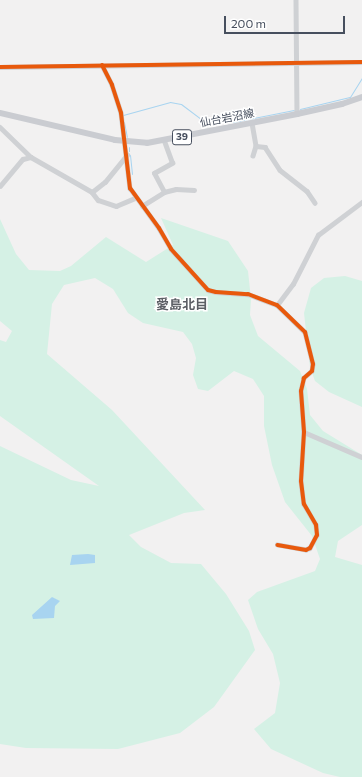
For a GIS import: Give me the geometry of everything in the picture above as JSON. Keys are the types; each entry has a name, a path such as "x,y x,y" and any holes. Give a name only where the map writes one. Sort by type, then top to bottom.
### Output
{"main road":[{"name":"仙台岩沼線","path":"0,113 126,142 164,140 297,114 342,104 362,97"}],"street":[{"path":"296,0 297,114"},
{"path":"0,67 362,62"},
{"path":"102,65 116,98 126,142 130,188 135,198 171,249 208,290 248,294 277,305 305,332 312,356 312,371 304,378 301,392 304,432 301,481 304,504 316,525 317,535 310,548 306,550 277,544"},
{"path":"252,123 256,146 253,156"},
{"path":"0,127 31,158 92,192 98,200 116,206 135,198"},
{"path":"164,140 172,163 154,173 164,192"},
{"path":"256,146 265,147 280,170 307,191 315,203"},
{"path":"92,192 105,182 127,155"},
{"path":"0,186 23,159 31,158"},
{"path":"142,206 164,192 176,189 194,190"},
{"path":"277,305 293,284 318,235 362,202"},
{"path":"304,432 362,457"}],"green space":[{"path":"161,218 228,241 248,271 251,299 250,315 258,336 300,371 307,389 310,415 323,431 362,455 362,525 338,541 335,557 362,565 362,777 340,777 323,773 271,749 254,729 275,713 280,683 273,654 258,629 248,600 257,592 315,571 320,559 312,536 285,502 272,465 264,426 264,396 253,379 234,371 208,391 198,389 193,375 196,358 192,344 183,332 143,323 128,313 113,289 95,278 64,285 52,304 47,354 112,410 205,510 184,513 129,535 141,547 171,563 201,564 226,594 249,631 255,650 214,707 180,733 118,749 26,748 0,744 0,446 71,480 99,486 0,416 0,340 6,342 12,331 0,321 0,219 16,254 29,270 60,271 71,266 106,237 146,262 173,245"},
{"path":"345,276 362,281 362,407 329,392 315,381 310,367 304,313 311,288 324,278"}],"water":[{"path":"72,555 95,555 95,563 70,565"},
{"path":"52,597 60,601 55,606 54,618 33,619 32,615"}],"waterway":[{"path":"300,109 350,97 362,78"},
{"path":"123,115 170,102 181,104 202,120 226,122"},
{"path":"233,122 294,110"},
{"path":"124,122 127,137"},
{"path":"130,155 132,174"}],"cycle path":[{"path":"0,67 362,62"},
{"path":"102,65 112,85 121,113 130,188 159,228 171,249 208,290 248,294 277,305 305,332 313,364 312,371 304,378 301,391 304,432 301,481 304,504 316,525 317,535 310,548 306,550 277,545"}],"district":[{"name":"愛島北目","path":"182,304"}]}
